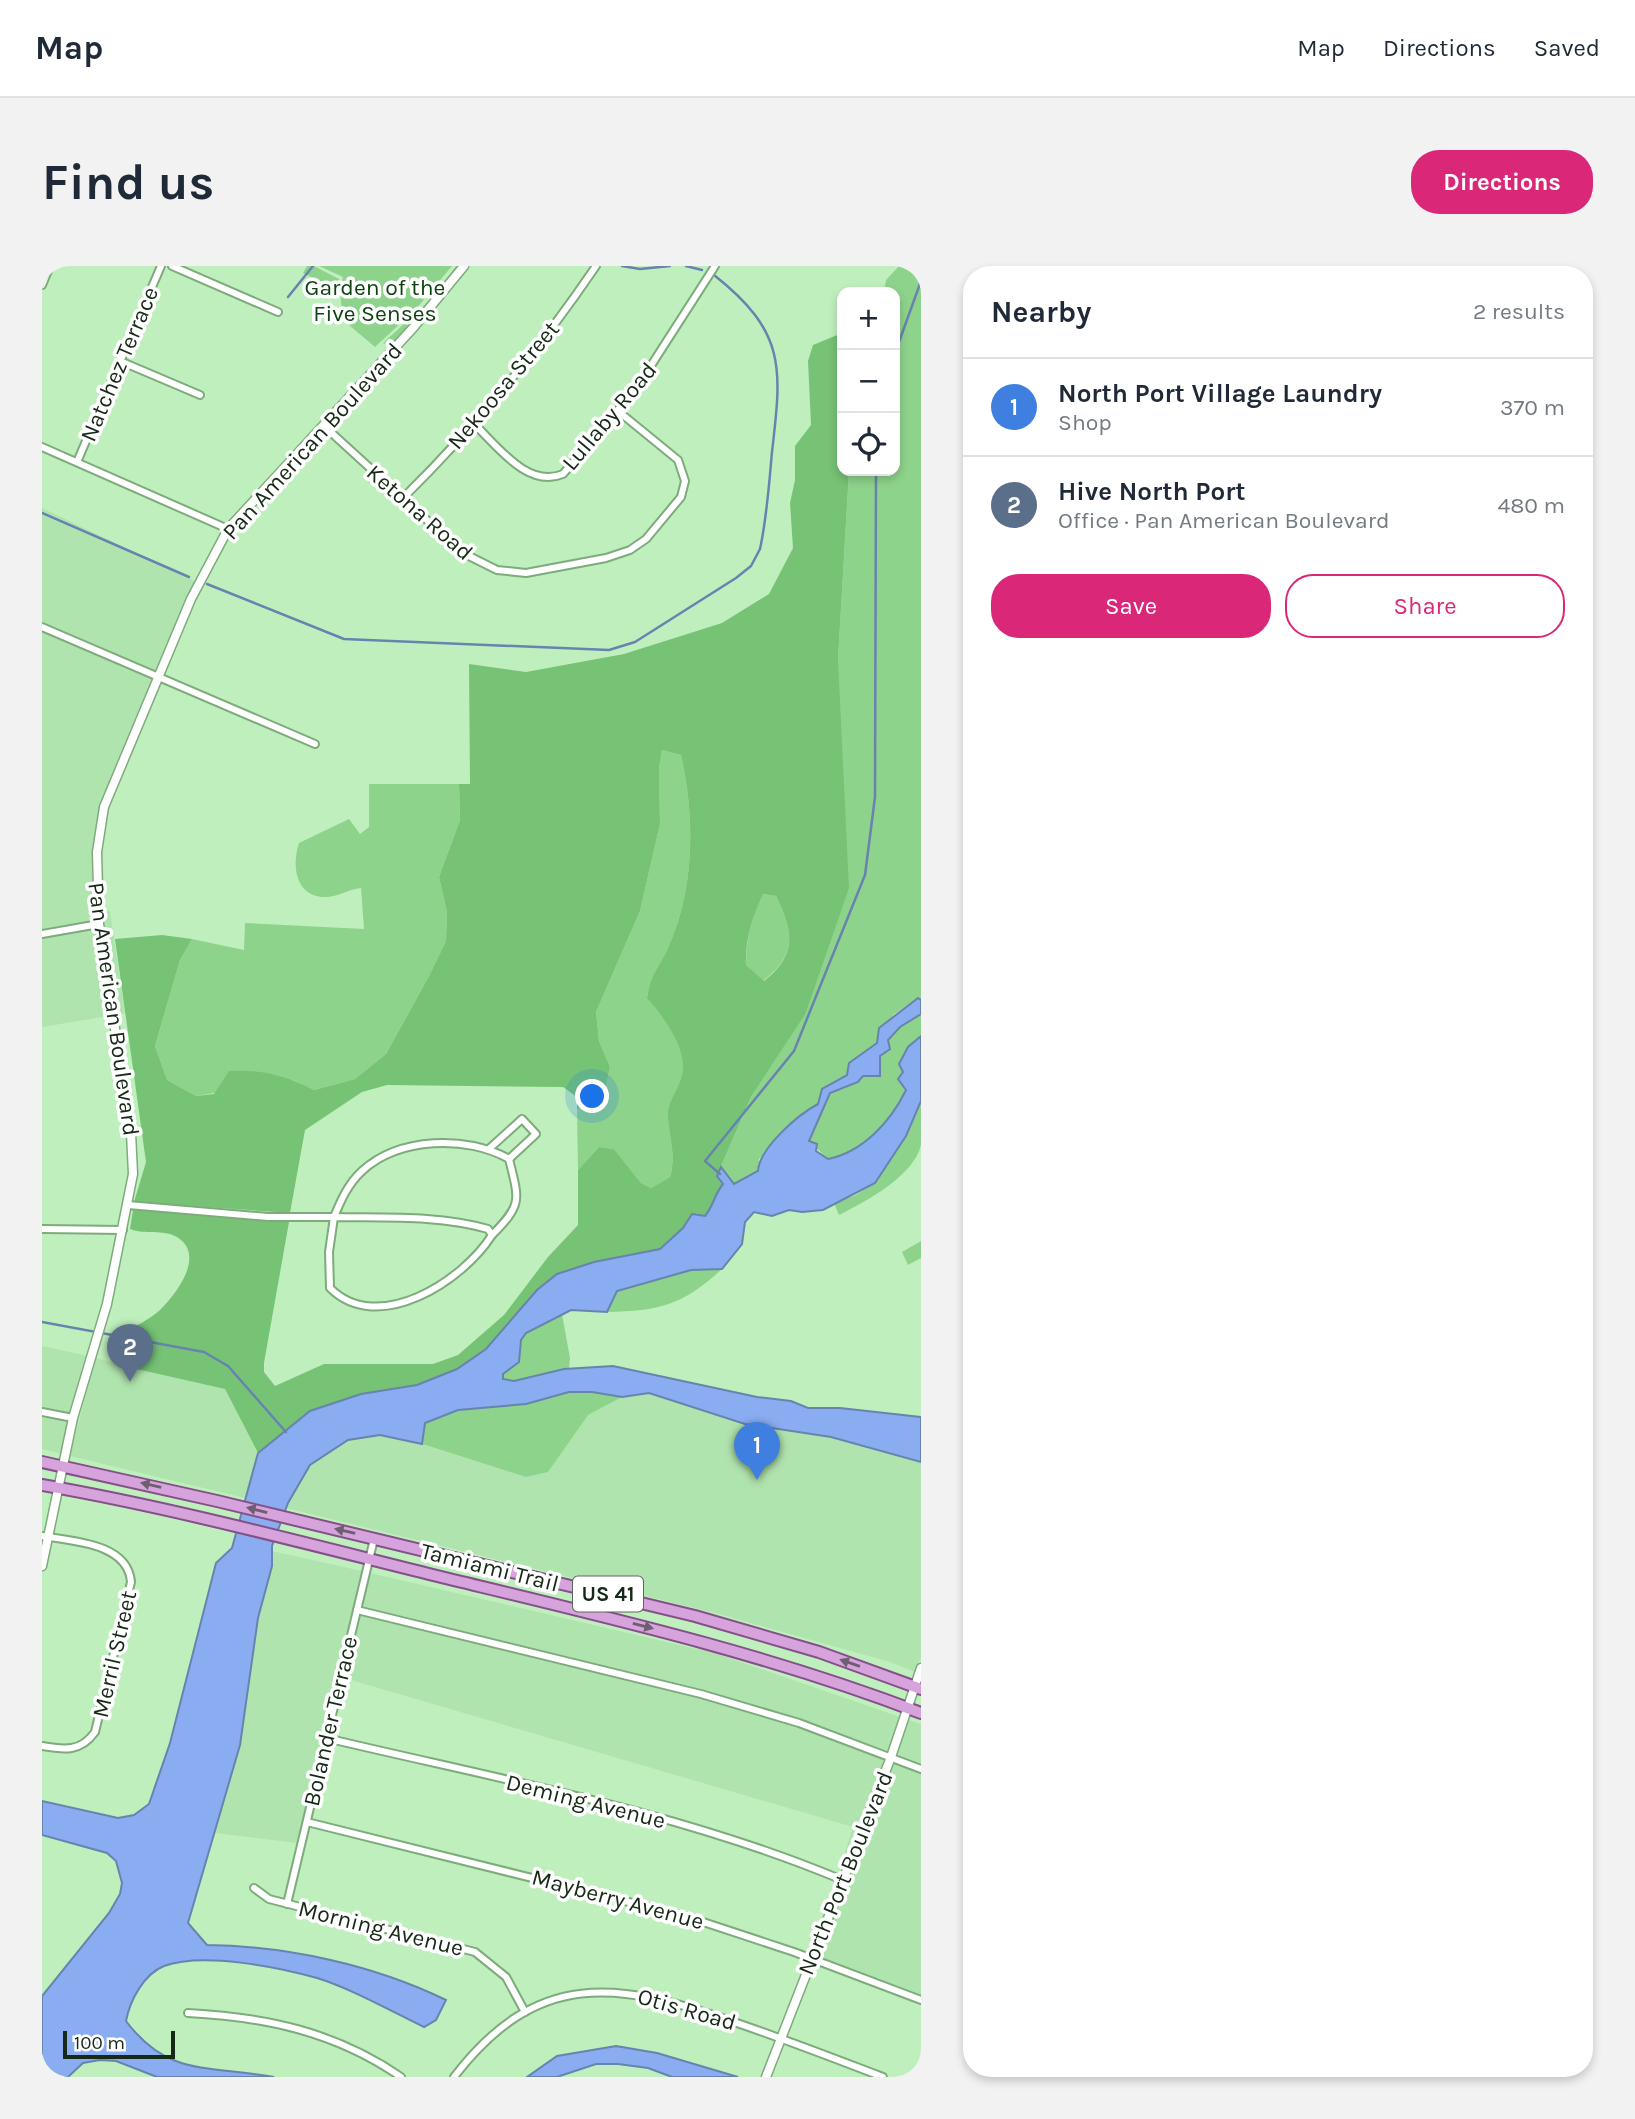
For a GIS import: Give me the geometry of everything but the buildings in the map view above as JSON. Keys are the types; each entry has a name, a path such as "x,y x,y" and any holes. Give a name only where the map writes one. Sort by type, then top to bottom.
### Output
{"main road":[{"name":"Tamiami Trail","path":"42,1462 374,1538 739,1628 917,1688"},
{"name":"Tamiami Trail","path":"42,1485 369,1559 731,1648 921,1713"}],"street":[{"path":"42,285 50,266"},
{"name":"Natchez Terrace","path":"77,462 161,266"},
{"path":"172,266 278,312"},
{"name":"Pan American Boulevard","path":"42,1566 45,1537 74,1418 96,1344 133,1182 133,1153 99,924 95,879 104,807 198,583 228,529 414,328 464,266"},
{"name":"Nekoosa Street","path":"403,498 534,352 596,266"},
{"name":"Lullaby Road","path":"473,423 526,472 549,479 568,470 618,411 665,347 716,266"},
{"path":"120,361 200,395"},
{"name":"Ketona Road","path":"324,426 463,554 497,570 534,572 620,554 651,533 681,497 685,481 682,467 674,456 618,411"},
{"path":"42,447 228,529"},
{"path":"42,627 315,744"},
{"path":"42,934 99,924"},
{"path":"490,1148 522,1119 537,1134 509,1159"},
{"path":"433,1143 490,1148 509,1159 518,1194 513,1214 492,1235 482,1251 445,1280 412,1300 380,1307 358,1305 341,1299 330,1288 329,1252 334,1217 344,1193 362,1171 397,1150 433,1143"},
{"path":"128,1205 268,1217 424,1219 470,1224 488,1229 492,1235"},
{"path":"42,1229 123,1230"},
{"path":"42,1412 74,1418"},
{"name":"Merril Street","path":"42,1746 75,1749 88,1742 95,1732 131,1582 126,1565 110,1551 45,1537"},
{"name":"Bolander Terrace","path":"287,1904 374,1538"},
{"path":"357,1610 701,1693 799,1723 921,1769"},
{"name":"North Port Boulevard","path":"766,2077 841,1879 891,1757 917,1688 921,1668"},
{"name":"Deming Avenue","path":"326,1738 654,1817 770,1852 841,1879"},
{"name":"Mayberry Avenue","path":"307,1822 646,1905 811,1958 921,2000"},
{"name":"Morning Avenue","path":"254,1888 264,1897 287,1904 475,1952 506,1977 525,2012"},
{"name":"Otis Road","path":"454,2077 483,2042 525,2012 574,1995 632,1992 673,2001 883,2077"},
{"path":"188,2013 247,2017 307,2030 360,2052 401,2077"}],"shaded area":[{"path":"837,335 837,476 849,476 838,660 849,888 805,1015 751,1097 717,1176 723,1184 711,1208 706,1216 692,1215 683,1228 660,1249 594,1262 537,1290 486,1349 457,1369 417,1385 361,1394 310,1411 258,1453 225,1389 119,1365 124,1334 156,1314 167,1303 186,1274 189,1264 185,1245 177,1237 130,1229 133,1210 289,1222 264,1363 264,1372 275,1386 324,1364 433,1364 458,1355 504,1315 548,1257 578,1225 578,1170 599,1147 614,1149 641,1183 651,1188 670,1177 673,1155 668,1113 681,1079 682,1058 674,1036 647,998 653,977 677,925 688,877 689,803 681,755 662,750 659,769 660,824 640,911 596,1012 599,1041 610,1067 605,1091 577,1110 577,1097 563,1087 387,1085 362,1092 305,1130 290,1213 134,1202 146,1162 115,939 162,935 192,939 180,960 155,1046 167,1080 196,1096 214,1094 229,1071 273,1074 314,1090 355,1079 386,1054 446,941 447,912 439,877 460,820 459,784 470,784 469,664 526,672 624,654 722,623 769,594 793,548 790,503 795,480 795,446 811,425 808,361 813,345","holes":["763,894 776,896 789,931 787,951 783,961 764,981 746,965 748,938"]},
{"path":"42,508 195,581 155,671 42,622"},
{"path":"42,632 152,679 100,806 93,851 95,921 42,929"},
{"path":"102,910 110,911 125,1013 117,1015"},
{"path":"95,929 109,1016 42,1027 42,938"},
{"path":"42,1346 88,1356 71,1413 42,1408"},
{"path":"95,1358 225,1389 258,1453 245,1498 70,1456"},
{"path":"649,1392 745,1424 831,1437 921,1462 921,1657 915,1672 890,1662 715,1613 286,1508 310,1465 348,1440 380,1435 411,1441 526,1477 572,1436 588,1415 622,1397"},
{"path":"42,1417 69,1421 62,1454 42,1449"},
{"path":"272,1551 362,1571 297,1843 215,1833 240,1745 258,1618 272,1566"},
{"path":"370,1573 718,1654 900,1717 889,1751 800,1719 702,1689 362,1606"},
{"path":"360,1615 700,1698 798,1728 885,1759 838,1874 853,1827 344,1678"},
{"path":"908,1720 921,1724 921,1764 896,1754"},
{"path":"893,1762 921,1773 921,1996 816,1955"}],"green space":[{"path":"307,266 314,266 339,279 337,298 335,289 303,273"},
{"name":"Garden of the Five Senses","path":"319,266 452,266 417,308 375,347 343,320 340,291 343,277"},
{"path":"456,266 459,266 390,348 383,343 429,301"},
{"path":"899,266 921,266 921,1000 917,998 893,1015 877,1043 849,1063 848,1075 822,1089 818,1104 807,1110 759,1159 758,1171 734,1184 721,1167 751,1097 805,1015 838,660 849,476 900,476 900,287 885,287 886,280"},
{"path":"662,750 681,755 689,803 690,853 688,877 677,925 653,976 647,997 674,1035 683,1058 684,1069 668,1113 673,1155 670,1177 651,1188 641,1183 614,1149 599,1147 578,1170 577,1110 605,1091 610,1067 599,1041 596,1012 640,911 660,824 659,769"},
{"path":"369,784 459,784 460,820 439,877 447,912 446,941 386,1054 355,1079 314,1090 293,1080 196,1096 167,1080 155,1046 180,960 192,939 244,950 245,923 364,929 361,888 328,897 309,893 298,880 296,862 299,843 349,819 360,834 369,827"},
{"path":"762,894 776,896 789,931 787,951 782,961 763,981 746,965 750,929"},
{"path":"921,1014 921,1036 903,1072 906,1090 900,1102 875,1134 853,1150 828,1159 809,1141 830,1093 845,1088 880,1056 888,1040 900,1027"},
{"path":"921,1101 921,1145 917,1156 887,1187 839,1215 834,1203 856,1195 875,1183 906,1136"},
{"path":"921,1241 921,1258 908,1265 902,1252"},
{"path":"722,1269 695,1291 670,1304 642,1310 607,1312 617,1291 691,1270"},
{"path":"562,1314 570,1358 569,1369 514,1381 503,1379 503,1374 519,1362 521,1340 526,1333"},
{"path":"569,1392 592,1392 622,1397 588,1415 548,1472 526,1477 422,1444 425,1423 458,1410"}],"water":[{"path":"918,998 921,1000 921,1014 900,1027 888,1040 890,1049 880,1056 880,1076 863,1076 858,1082 830,1093 809,1141 817,1144 816,1151 828,1159 853,1150 874,1134 900,1102 906,1090 898,1079 903,1072 899,1064 908,1047 921,1036 921,1101 906,1136 875,1183 823,1210 789,1210 772,1216 754,1212 745,1222 742,1244 722,1269 691,1270 617,1291 607,1312 571,1310 526,1333 521,1340 519,1362 503,1374 503,1379 514,1381 564,1369 613,1366 757,1397 791,1401 808,1408 840,1408 921,1417 921,1462 831,1437 745,1424 649,1393 622,1397 592,1392 569,1392 526,1404 458,1410 425,1423 422,1444 380,1435 348,1440 310,1465 288,1503 272,1546 272,1566 258,1618 240,1745 188,1923 207,1945 268,1949 330,1960 390,1977 446,2000 436,2020 424,2027 357,1994 317,1978 240,1963 199,1960 180,1962 164,1966 144,1981 126,2021 157,2052 174,2060 191,2066 274,2077 157,2077 116,2061 100,2060 83,2063 68,2077 42,2077 42,1996 109,1913 120,1894 122,1883 116,1861 107,1853 42,1835 42,1801 118,1818 134,1815 149,1804 170,1743 216,1563 232,1548 258,1453 310,1411 361,1394 417,1385 457,1369 486,1349 537,1290 557,1274 594,1262 660,1249 683,1228 692,1214 705,1216 723,1184 717,1176 721,1167 734,1184 758,1171 765,1153 780,1133 818,1104 822,1089 847,1075 849,1063 877,1043 879,1028"},
{"path":"616,2046 657,2053 738,2077 672,2077 648,2068 596,2064 557,2077 527,2077 557,2056"}],"waterway":[{"path":"288,297 313,266"},
{"path":"622,266 640,269 670,266"},
{"path":"686,266 702,270"},
{"path":"207,584 344,639 609,650 635,642 736,578 751,566 760,549 768,500 777,396 774,353 767,334 755,315 738,295 714,275"},
{"path":"896,350 921,281"},
{"path":"720,1174 705,1161 794,1051 865,875 875,797 876,476"},
{"path":"42,513 189,577"},
{"path":"42,1322 204,1352 228,1366 286,1432"}],"place":[{"name":"Hive North Port","path":"130,1382"},
{"name":"North Port Village Laundry","path":"757,1480"}]}
